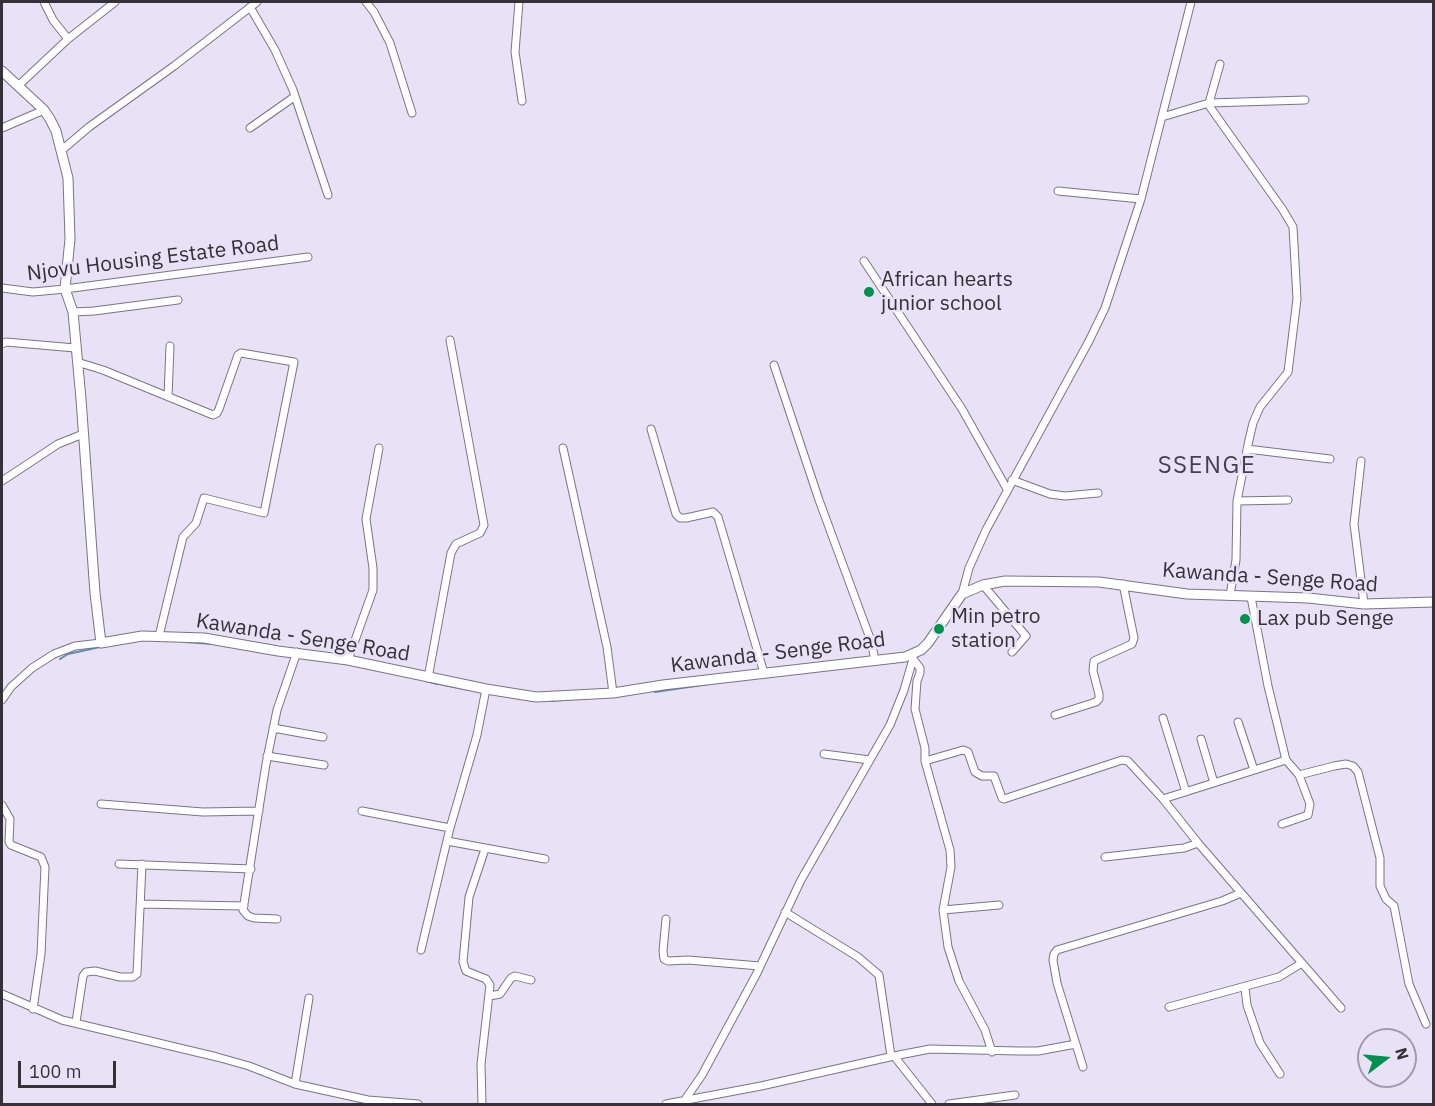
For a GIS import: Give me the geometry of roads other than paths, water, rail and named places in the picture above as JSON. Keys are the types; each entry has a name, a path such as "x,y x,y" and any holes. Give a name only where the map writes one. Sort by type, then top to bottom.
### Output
{"street":[{"path":"44,2 53,20 68,39"},
{"path":"18,86 68,39 115,2"},
{"path":"62,150 88,127 174,66 257,2"},
{"path":"366,2 374,12 390,43 412,113"},
{"path":"519,2 514,52 522,101"},
{"path":"962,594 969,568 1006,489 1027,455 1105,308 1140,199 1191,2"},
{"path":"250,7 275,50 291,85 328,195"},
{"path":"1220,64 1209,103 1216,117 1293,227 1297,299 1289,369 1285,378 1260,407 1253,423 1247,449 1237,501 1236,560 1230,595"},
{"path":"2,71 44,110 56,131 68,178 70,239 65,289 73,312 94,593 100,643 75,646 54,654 32,668 11,687 2,700"},
{"path":"250,128 294,97"},
{"path":"1162,117 1209,103 1305,100"},
{"path":"2,128 44,110"},
{"path":"1058,191 1140,199"},
{"name":"Njovu Housing Estate Road","path":"2,288 33,292 65,289 308,257"},
{"path":"864,261 962,409 1006,489"},
{"path":"73,312 178,300"},
{"path":"428,678 451,553 456,544 480,533 484,525 450,340"},
{"path":"2,344 6,342 75,348"},
{"path":"168,398 170,345"},
{"path":"77,362 215,414 219,409 238,355 241,353 294,362 264,513 204,498 196,523 183,537 159,636"},
{"path":"774,364 819,500 871,640 875,660"},
{"path":"651,429 676,514 680,518 686,518 713,512 718,517 764,673"},
{"path":"2,482 58,444 83,434"},
{"path":"348,660 373,590 373,568 366,519 379,448"},
{"path":"563,448 607,647 613,693"},
{"path":"1247,449 1330,459"},
{"path":"1361,461 1354,524 1365,604"},
{"path":"1012,480 1050,494 1065,496 1098,493"},
{"path":"1237,501 1288,500"},
{"name":"Kawanda - Senge Road","path":"100,643 142,636 204,638 348,660 428,678 536,697 613,693 764,673 913,657 928,643 962,594 983,585 1015,580 1123,584 1187,594 1308,598 1365,604 1434,602"},
{"path":"1055,715 1096,702 1100,693 1093,671 1094,661 1132,644 1134,638 1123,584"},
{"path":"983,585 1026,636 1012,652"},
{"path":"1251,597 1275,719 1286,760 1299,776 1310,804 1310,811 1304,817 1282,824"},
{"path":"277,919 248,916 244,912 244,906 267,756 277,710 297,652"},
{"path":"683,1102 702,1075 760,966 827,831 890,725 904,690 913,657"},
{"path":"913,657 920,668 915,709 925,748 925,761 950,850 951,867 944,910 948,947 959,981 985,1030 992,1052"},
{"path":"421,950 450,828 477,735 486,689"},
{"path":"1163,718 1186,792"},
{"path":"1238,722 1254,770"},
{"path":"273,728 323,738"},
{"path":"1201,739 1214,783"},
{"path":"925,761 963,750 968,752 975,772 982,776 994,776 1004,799 1122,760 1132,765 1341,1008"},
{"path":"824,754 870,760"},
{"path":"267,756 324,765"},
{"path":"1163,799 1286,760"},
{"path":"1299,776 1346,764 1353,766 1358,772 1380,858 1380,886 1386,899 1394,906 1410,984 1426,1024"},
{"path":"101,804 203,812 259,811"},
{"path":"2,805 10,819 9,842 11,845 40,857 45,867 41,954 33,1009"},
{"path":"362,811 450,828"},
{"path":"447,841 545,859"},
{"path":"1105,857 1184,848 1198,843"},
{"path":"482,1104 481,1064 490,996 488,981 466,971 463,962 469,897 485,849"},
{"path":"119,864 251,869"},
{"path":"76,1022 83,976 86,972 95,971 133,977 137,974 142,864"},
{"path":"1083,1067 1057,983 1053,960 1057,950 1222,901 1241,893"},
{"path":"141,904 244,906"},
{"path":"944,910 999,905"},
{"path":"786,912 858,957 879,975 892,1056 932,1104"},
{"path":"666,919 664,959 668,961 687,960 760,966"},
{"path":"1169,1007 1279,977 1302,963"},
{"path":"490,996 500,994 515,976 531,980"},
{"path":"1245,988 1247,1005 1260,1043 1280,1074"},
{"path":"2,994 62,1020 217,1057 249,1066 295,1084 368,1100 418,1104"},
{"path":"295,1084 309,998"},
{"path":"666,1104 930,1049 992,1052 1038,1050 1076,1044"},
{"path":"949,1104 1015,1095"}],"waterway":[{"path":"185,642 212,644"},
{"path":"60,659 68,654 100,647"},
{"path":"426,681 437,684"},
{"path":"439,684 469,690"},
{"path":"655,692 709,684"},
{"path":"551,701 575,699"}],"place":[{"name":"African hearts junior school","path":"869,292"},
{"name":"Lax pub Senge","path":"1245,619"},
{"name":"Min petro station","path":"939,629"}],"district":[{"name":"SSENGE","path":"1207,466"}]}
